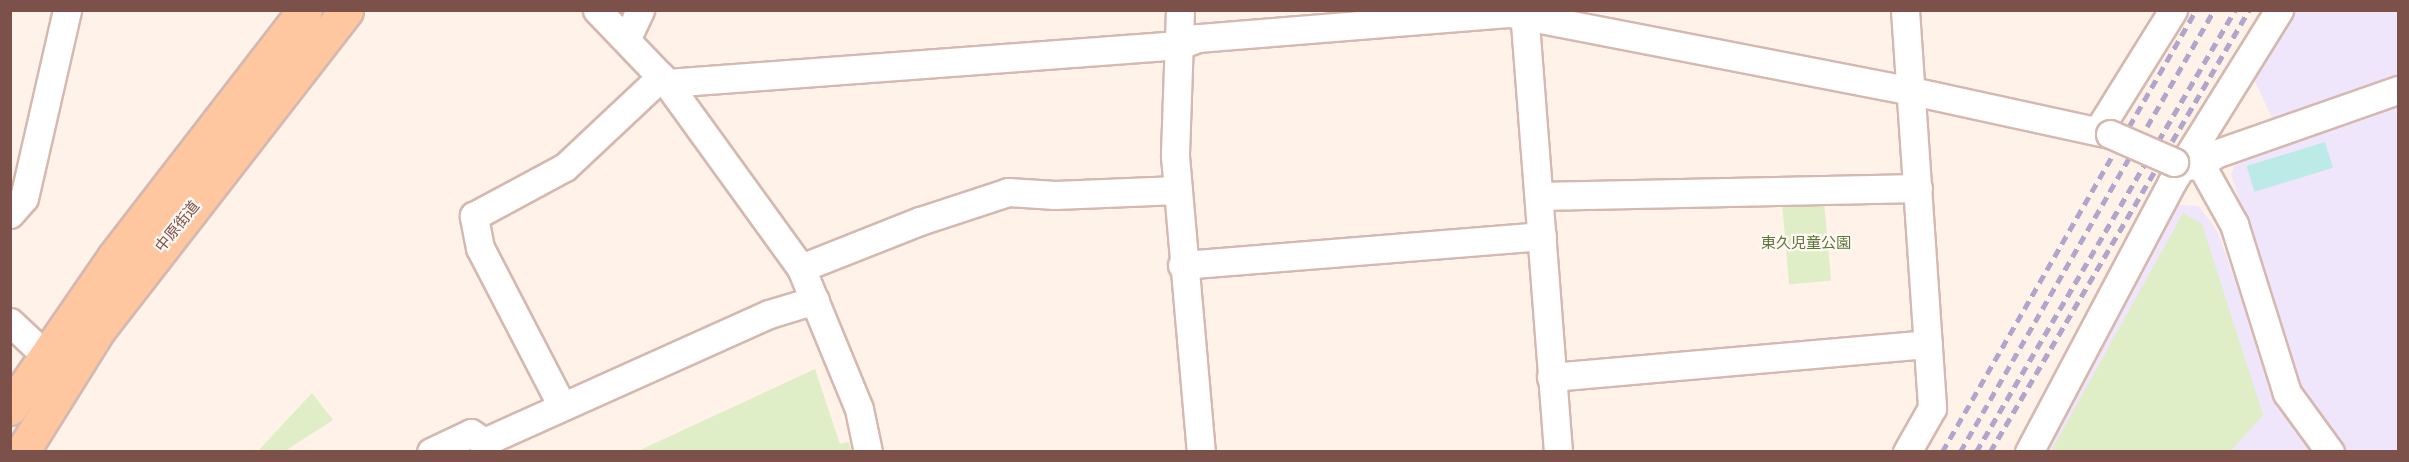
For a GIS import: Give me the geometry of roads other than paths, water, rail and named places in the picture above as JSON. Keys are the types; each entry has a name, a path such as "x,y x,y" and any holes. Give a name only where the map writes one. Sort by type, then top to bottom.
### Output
{"main road":[{"name":"中原街道","path":"10,408 114,257 305,10"},
{"name":"中原街道","path":"22,452 99,329 346,10"}],"street":[{"path":"10,214 24,198 68,10"},
{"path":"597,10 627,38 664,80 801,268 859,409 868,452"},
{"path":"627,38 640,10"},
{"path":"1180,10 1178,190 1182,265 1202,452"},
{"path":"1905,10 1932,408 1907,452"},
{"path":"2105,132 2172,10"},
{"path":"2029,452 2186,164 2279,10"},
{"path":"1525,13 1558,452"},
{"path":"562,406 480,248 474,216 565,166 664,80 1179,45 1198,38 1525,13 1671,47 1912,91 2105,132 2186,164 2234,224 2287,393 2330,452"},
{"path":"2186,164 2398,90"},
{"path":"1540,196 1918,188"},
{"path":"801,268 920,221 1008,192 1055,195 1178,190"},
{"path":"1182,265 1542,236"},
{"path":"431,452 471,433 486,447 562,406 769,314 815,300"},
{"path":"10,322 45,355"},
{"path":"1551,377 1928,345"}],"water":[{"path":"2325,142 2333,168 2254,192 2247,166"}],"railway":[{"path":"1942,452 2196,10"},
{"path":"1960,452 2214,10"},
{"path":"1976,452 2235,10"},
{"path":"1990,452 2249,10"}],"park label":[{"name":"東久児童公園","path":"1806,243"}]}
